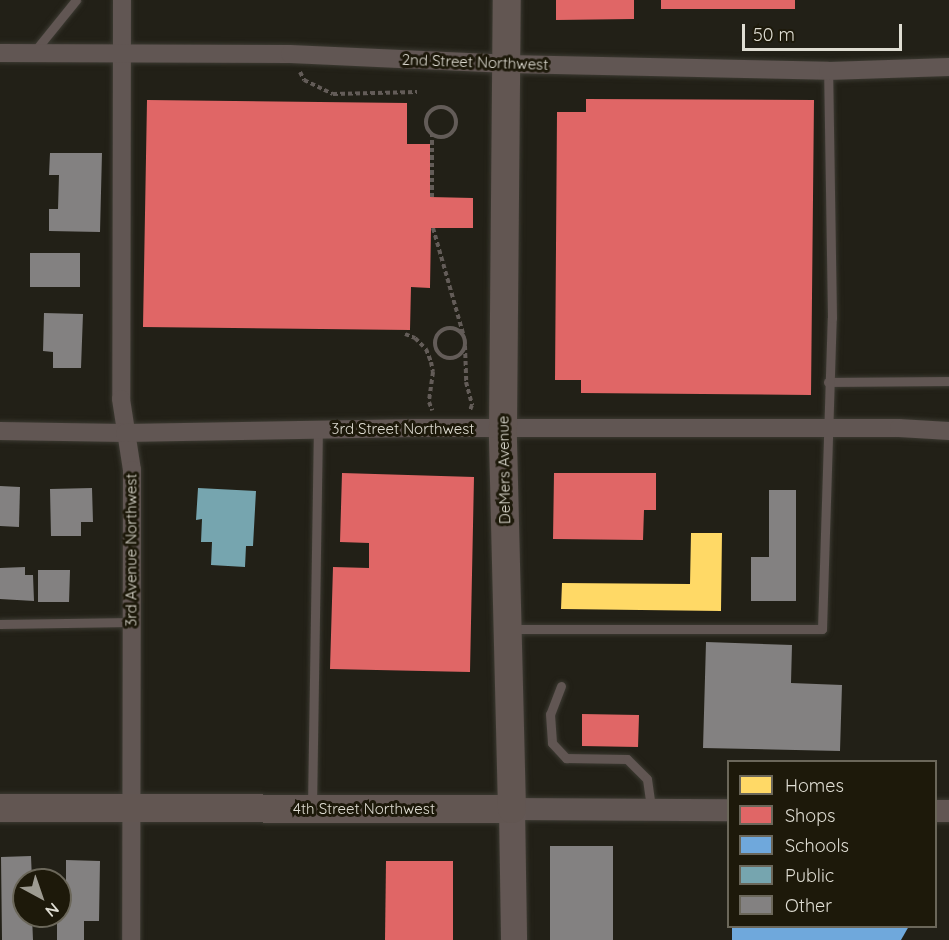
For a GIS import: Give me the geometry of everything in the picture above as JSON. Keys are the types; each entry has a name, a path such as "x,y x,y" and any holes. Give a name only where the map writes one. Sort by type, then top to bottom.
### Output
{"main road":[{"name":"DeMers Avenue","path":"507,0 502,428 514,940"},
{"name":"4th Street Northwest","path":"0,808 512,809"}],"street":[{"name":"3rd Avenue Northwest","path":"122,0 120,53 121,399 124,432 132,471 131,940"},
{"name":"2nd Street Northwest","path":"0,53 290,54 507,64 828,71 949,67"},
{"name":"3rd Street Northwest","path":"0,431 502,428 949,431"},
{"name":"4th Street Northwest","path":"512,809 727,810"}],"lane":[{"path":"33,53 76,0"},
{"path":"507,629 822,629 828,382 832,318 828,71"},
{"path":"828,382 949,381"},
{"path":"312,809 318,429"},
{"path":"0,624 132,622"},
{"path":"561,686 550,714 552,743 566,758 627,759 647,778 651,810"}],"path":[{"path":"290,54 304,80 333,94 417,92"},
{"path":"432,134 441,137 454,131 456,121 449,109 439,107 430,112 426,121 432,134 432,197"},
{"path":"433,228 464,337 466,382 472,405 466,414"},
{"path":"437,351 435,341 443,329 457,329 464,337"},
{"path":"405,334 415,338 428,356 433,372 429,402 434,411"},
{"path":"437,351 450,358 459,354 465,346"},
{"path":"428,356 437,351"}],"building: Homes":[{"path":"691,533 722,533 721,611 561,609 562,583 690,584"}],"building: Shops":[{"path":"556,0 634,0 634,19 556,20"},
{"path":"661,0 795,0 795,9 661,9"},
{"path":"586,99 814,100 811,395 581,393 581,380 555,380 557,112 586,112"},
{"path":"147,100 407,103 407,144 430,144 430,197 473,198 473,228 431,228 430,288 411,287 410,330 143,327"},
{"path":"342,473 474,477 470,672 330,669 333,567 369,568 369,543 340,542"},
{"path":"554,473 656,473 656,510 644,510 643,540 553,539"},
{"path":"582,714 639,715 638,747 582,746"},
{"path":"386,861 453,861 453,940 385,940"}],"building: Schools":[{"path":"732,928 908,928 901,940 732,940"}],"building: Public":[{"path":"198,488 256,491 253,546 246,546 245,567 211,565 212,542 201,542 202,519 196,520"}],"building: Other":[{"path":"50,153 102,153 100,232 49,231 49,209 58,209 59,175 49,175"},
{"path":"30,253 80,253 80,287 30,287"},
{"path":"44,313 83,314 81,368 53,368 53,352 43,351"},
{"path":"0,486 20,487 19,527 0,526"},
{"path":"92,488 93,522 81,522 81,536 51,536 50,489"},
{"path":"769,490 796,490 796,601 751,601 751,557 769,557"},
{"path":"25,567 25,575 33,575 34,601 0,599 0,568"},
{"path":"38,570 70,570 69,602 38,602"},
{"path":"706,642 792,645 791,683 842,685 840,751 703,748"},
{"path":"550,846 613,846 613,940 550,940"},
{"path":"31,856 32,868 12,868 12,928 32,928 33,940 2,940 1,857"},
{"path":"66,860 100,861 99,921 84,921 84,940 57,940 57,928 72,928 72,868 66,868"}]}
